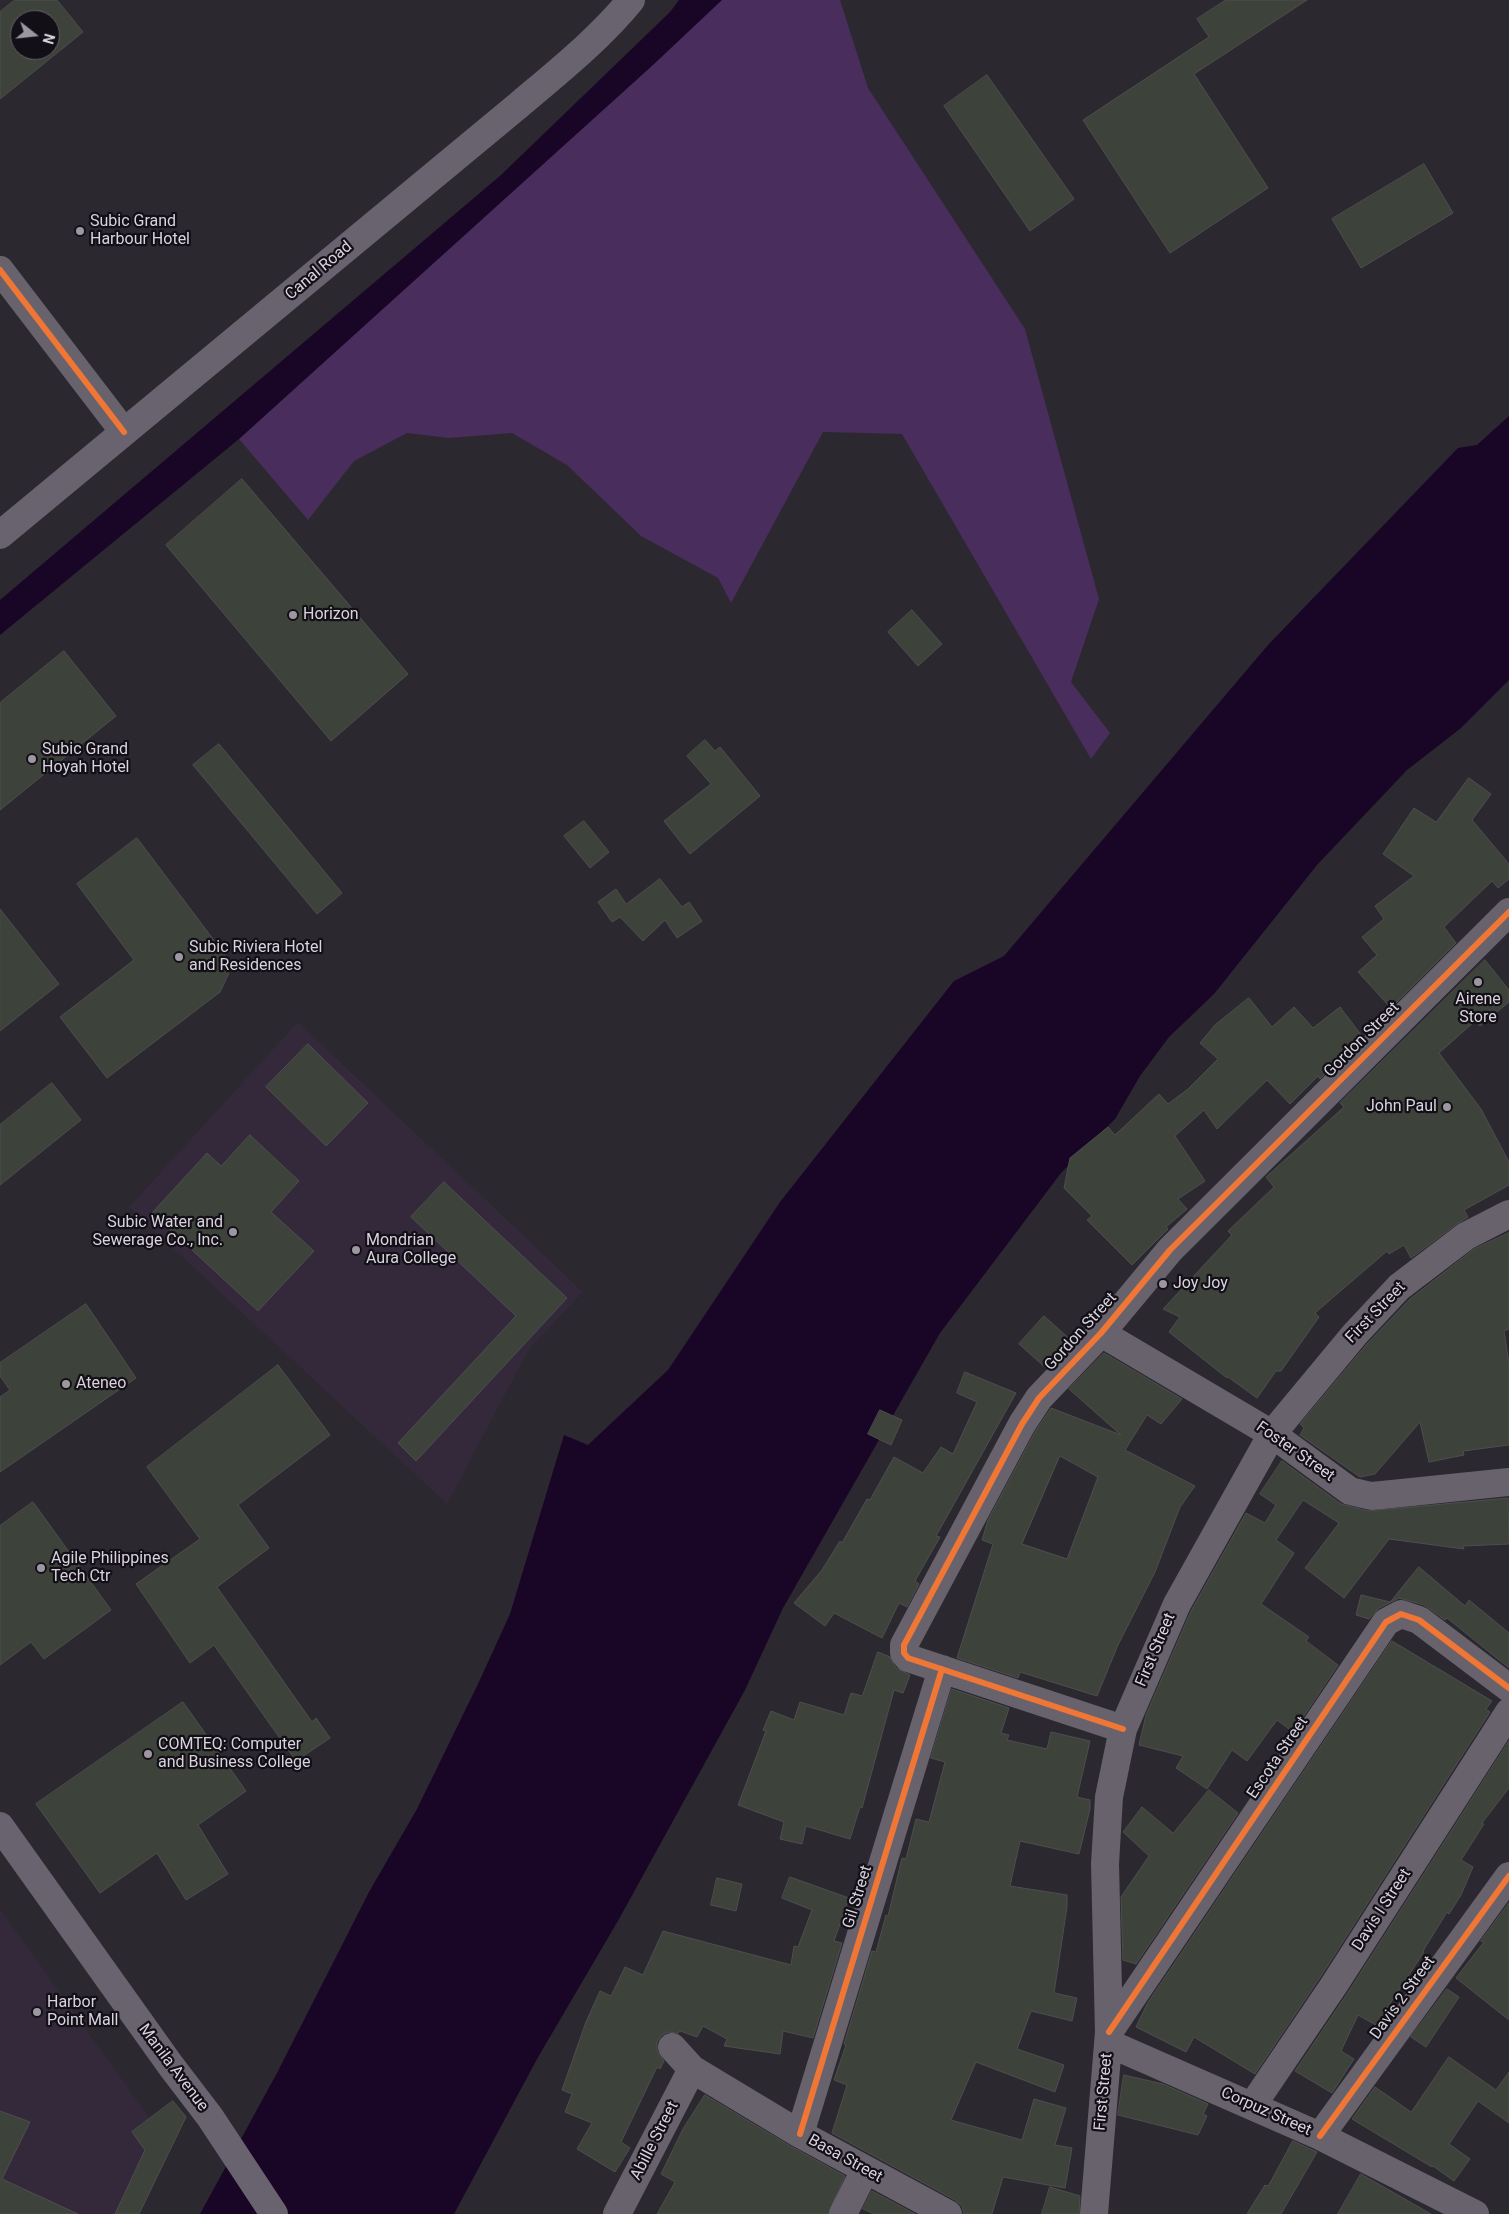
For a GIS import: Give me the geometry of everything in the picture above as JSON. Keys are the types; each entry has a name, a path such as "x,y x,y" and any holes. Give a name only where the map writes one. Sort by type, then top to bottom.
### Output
{"main road":[{"name":"Canal Road","path":"0,535 520,104 586,47 616,19 632,0"},
{"name":"Manila Avenue","path":"0,1826 171,2066 210,2117 274,2214"}],"street":[{"path":"0,270 124,432"},
{"name":"Gordon Street","path":"1123,1729 908,1658 904,1653 904,1645 1022,1424 1039,1398 1101,1333 1170,1250 1503,923"},
{"name":"First Street","path":"1094,2214 1108,2038 1105,1864 1110,1797 1123,1729 1177,1604 1272,1434 1355,1334 1399,1287 1466,1236 1509,1214"},
{"name":"Foster Street","path":"1101,1333 1272,1434 1350,1491 1382,1495 1509,1482"},
{"name":"Escota Street","path":"1108,2038 1386,1622 1401,1614 1419,1620 1509,1688"},
{"name":"Gil Street","path":"800,2134 942,1669"},
{"name":"Davis I Street","path":"1252,2106 1334,1985 1509,1712"},
{"name":"Davis 2 Street","path":"1320,2136 1509,1876"},
{"name":"Corpuz Street","path":"1108,2038 1320,2136 1475,2214"},
{"name":"Basa Street","path":"672,2047 692,2068 800,2134 948,2214"},
{"name":"Abille Street","path":"617,2214 692,2068"},
{"path":"843,2214 865,2170"}],"shaded area":[{"path":"679,0 722,0 653,65 239,439 0,635 0,600 501,175 670,12"},
{"path":"721,0 840,0 868,88 1025,329 1099,599 1071,682 1110,733 1091,759 902,434 823,432 731,603 718,578 641,536 567,465 512,433 449,438 407,433 354,461 308,520 239,439"},
{"path":"1509,416 1509,680 1461,728 1407,770 1317,865 1214,994 1169,1037 1140,1076 1115,1119 1061,1173 940,1333 783,1608 745,1690 619,1919 537,2059 454,2214 200,2214 277,2073 369,1892 417,1809 478,1684 510,1614 564,1435 588,1445 668,1370 780,1202 954,981 1004,956 1268,645 1458,448 1477,445"},
{"name":"Mondrian Aura College","path":"298,1022 583,1292 529,1349 447,1504 129,1207"},
{"name":"Harbor Point Mall","path":"0,1909 171,2148 140,2214 0,2214"}],"building":[{"path":"15,0 57,0 83,32 60,51 60,10 10,10 10,60 48,60 0,99 0,12"},
{"path":"1226,0 1307,0 1194,74 1268,188 1170,253 1083,120 1209,37 1197,19"},
{"path":"987,75 1074,199 1030,231 944,106"},
{"path":"1424,164 1453,213 1361,268 1332,219"},
{"path":"242,479 408,674 331,741 166,545"},
{"path":"912,610 942,644 918,666 888,632"},
{"name":"Subic Grand Hoyah Hotel","path":"64,651 116,716 0,810 0,703"},
{"path":"705,740 715,751 720,747 760,796 690,854 664,821 711,784 687,756"},
{"path":"219,744 342,893 317,914 193,765"},
{"path":"1469,778 1491,794 1472,820 1509,864 1509,879 1498,888 1492,881 1444,927 1456,943 1391,1008 1358,972 1377,955 1362,937 1384,919 1375,906 1414,876 1383,854 1414,808 1436,822"},
{"path":"584,821 609,852 590,868 564,836"},
{"name":"Subic Riviera Hotel and Residences","path":"137,838 225,955 229,973 220,992 107,1078 60,1017 134,960 77,884"},
{"path":"660,879 682,907 689,902 702,921 677,938 665,920 643,941 620,917 612,922 598,902 616,889 626,904"},
{"path":"0,909 59,984 0,1031"},
{"path":"1485,960 1509,990 1509,1002 1480,1026 1475,1021 1439,1053 1481,1109 1509,1162 1509,1185 1464,1210 1468,1217 1411,1258 1404,1245 1389,1254 1387,1251 1315,1313 1319,1317 1281,1371 1276,1371 1257,1398 1227,1378 1169,1332 1180,1317 1163,1309 1232,1235 1228,1231 1274,1187 1266,1177 1344,1107 1340,1103"},
{"path":"1249,998 1272,1027 1294,1007 1313,1028 1340,1007 1362,1036 1320,1079 1318,1076 1290,1104 1267,1080 1217,1129 1204,1110 1175,1136 1205,1181 1178,1199 1187,1209 1166,1227 1168,1229 1132,1265 1087,1220 1092,1216 1064,1188 1070,1158 1108,1127 1115,1135 1159,1094 1168,1104 1188,1089 1218,1059 1200,1043 1215,1025"},
{"path":"308,1044 368,1103 326,1146 266,1087"},
{"path":"52,1083 81,1120 0,1185 0,1125"},
{"name":"Subic Water and Sewerage Co., Inc.","path":"250,1135 299,1181 271,1212 314,1251 258,1311 152,1213 207,1153 221,1166"},
{"path":"444,1182 567,1298 416,1461 398,1443 516,1316 411,1217"},
{"path":"1509,1233 1509,1329 1504,1331 1509,1364 1509,1445 1463,1451 1464,1455 1429,1462 1420,1422 1375,1474 1360,1477 1300,1435 1304,1428 1300,1424 1367,1344 1410,1299 1474,1249"},
{"name":"Ateneo","path":"86,1304 136,1378 0,1472 0,1397 10,1390 0,1376 0,1363"},
{"path":"1044,1316 1072,1341 1046,1368 1019,1344"},
{"path":"1104,1353 1182,1399 1161,1424 1147,1415 1125,1450 1195,1486 1180,1507 1155,1572 1118,1645 1097,1696 1020,1672 1018,1678 957,1658 993,1544 982,1540 988,1520 1035,1432 1051,1408 1121,1435 1069,1389","holes":["1060,1456 1098,1477 1067,1559 1022,1544"]},
{"path":"278,1365 330,1435 238,1505 269,1548 217,1587 312,1722 316,1718 330,1738 296,1761 214,1645 190,1663 136,1584 200,1539 147,1467"},
{"path":"965,1372 1016,1393 936,1536 940,1537 915,1581 919,1584 907,1607 899,1603 882,1638 834,1613 825,1626 794,1603 822,1570 840,1541 842,1543 867,1499 870,1500 894,1457 923,1473 941,1447 953,1454 977,1402 957,1393"},
{"path":"880,1410 902,1420 891,1445 868,1434"},
{"path":"1282,1461 1341,1504 1368,1511 1508,1498 1509,1544 1463,1546 1464,1549 1389,1539 1344,1598 1305,1568 1339,1523 1303,1500 1276,1540 1294,1553 1261,1604 1309,1637 1306,1641 1338,1665 1293,1732 1277,1720 1247,1761 1232,1750 1207,1789 1176,1768 1183,1756 1139,1745 1146,1715 1191,1611 1246,1513 1265,1523 1276,1505 1260,1494"},
{"name":"Agile Philippines Tech Ctr","path":"33,1502 111,1610 44,1659 31,1642 0,1665 0,1526"},
{"path":"1419,1567 1465,1606 1469,1600 1509,1633 1509,1668 1447,1618 1445,1620 1424,1605 1399,1598 1379,1608 1369,1619 1356,1615 1361,1595 1390,1602"},
{"path":"1392,1641 1492,1701 1486,1709 1490,1712 1321,1976 1255,2074 1194,2037 1186,2052 1136,2027 1147,2004"},
{"path":"878,1652 890,1657 896,1668 910,1675 903,1693 894,1690 862,1808 860,1807 850,1839 806,1826 802,1844 780,1839 784,1822 738,1805 766,1731 763,1730 771,1711 794,1720 800,1702 844,1715 851,1693 862,1696"},
{"path":"952,1689 1009,1708 1001,1733 1009,1735 1007,1740 1047,1749 1051,1732 1090,1741 1077,1797 1090,1800 1090,1809 1079,1854 1020,1841 1010,1886 1067,1895 1067,1907 1054,1993 1077,1998 1072,2021 1031,2011 1017,2049 1064,2065 1055,2092 976,2062 951,2120 1022,2140 1034,2099 1066,2108 1055,2145 1072,2148 1065,2188 1003,2177 992,2214 964,2214 962,2206 955,2200 832,2133 847,2085 834,2080 846,2045 844,2044 872,1951 876,1952 886,1915 888,1916 902,1858 906,1859 916,1819 929,1822 945,1762 931,1758"},
{"path":"183,1702 246,1791 198,1825 228,1874 186,1900 157,1853 100,1893 36,1804"},
{"path":"1509,1741 1509,1788 1482,1823 1484,1824 1461,1860 1473,1867 1461,1895 1449,1914 1447,1912 1424,1952 1376,2025 1358,2015 1341,2051 1354,2059 1332,2093 1295,2071 1347,1994"},
{"path":"1209,1790 1238,1813 1136,1964 1123,1960 1121,1897 1149,1856 1123,1832 1142,1807 1173,1833"},
{"path":"790,1877 849,1898 834,1941 842,1943 813,2038 783,2031 780,2054 724,2046 727,2039 703,2026 697,2037 680,2031 678,2033 668,2032 662,2035 657,2042 657,2051 664,2061 660,2069 657,2067 621,2142 630,2148 615,2172 577,2149 592,2123 565,2112 572,2094 562,2090 586,2022 600,1991 611,1996 625,1967 643,1975 663,1931 791,1965 794,1946 798,1947 812,1910 782,1898"},
{"path":"717,1878 742,1884 736,1911 711,1905"},
{"path":"1509,1903 1509,2020 1456,1978 1484,1942 1481,1941"},
{"path":"1447,1989 1459,1997 1426,2047 1411,2037"},
{"path":"1449,2057 1496,2090 1509,2072 1509,2123 1478,2101 1449,2144 1470,2159 1454,2181 1433,2166 1352,2119 1375,2087 1411,2112"},
{"path":"1124,2075 1163,2084 1208,2104 1203,2114 1207,2116 1198,2135 1118,2115"},
{"path":"705,2095 845,2176 828,2214 657,2214 675,2182 661,2174 683,2129"},
{"path":"173,2101 186,2117 139,2214 115,2214 145,2150 132,2132"},
{"path":"0,2111 30,2122 2,2179 78,2214 0,2214"},
{"path":"1293,2141 1317,2152 1281,2214 1247,2214 1265,2185 1268,2186"},
{"path":"1361,2174 1431,2214 1338,2214"},
{"path":"1050,2187 1080,2196 1079,2214 1042,2214"},
{"path":"872,2191 915,2214 874,2214 863,2209"}],"cycle path":[{"path":"0,270 124,432"},
{"path":"1123,1729 908,1658 904,1653 904,1645 1022,1424 1039,1398 1101,1333 1170,1250 1509,912"},
{"path":"1109,2032 1386,1622 1401,1614 1419,1620 1509,1688"},
{"path":"800,2134 942,1669"},
{"path":"1320,2136 1509,1876"}],"place":[{"name":"Subic Grand Harbour Hotel","path":"80,231"},
{"name":"Horizon","path":"293,615"},
{"name":"Subic Grand Hoyah Hotel","path":"32,759"},
{"name":"Subic Riviera Hotel and Residences","path":"179,957"},
{"name":"Airene Store","path":"1478,982"},
{"name":"John Paul","path":"1447,1107"},
{"name":"Subic Water and Sewerage Co., Inc.","path":"233,1232"},
{"name":"Mondrian Aura College","path":"356,1250"},
{"name":"Joy Joy","path":"1163,1284"},
{"name":"Ateneo","path":"66,1384"},
{"name":"Agile Philippines Tech Ctr","path":"41,1568"},
{"name":"COMTEQ: Computer and Business College","path":"148,1754"},
{"name":"Harbor Point Mall","path":"37,2012"}]}
